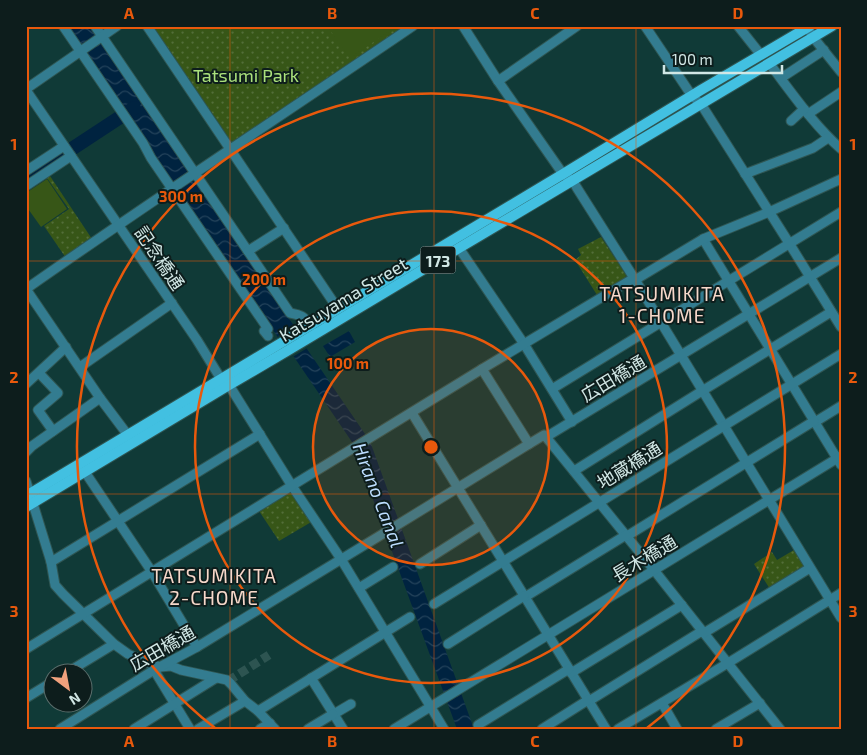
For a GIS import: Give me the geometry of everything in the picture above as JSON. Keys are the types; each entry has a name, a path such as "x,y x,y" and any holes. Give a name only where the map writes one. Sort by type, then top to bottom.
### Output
{"main road":[{"name":"Katsuyama Street","path":"29,500 85,472 225,382 302,336 459,248 832,26"},
{"name":"Katsuyama Street","path":"302,336 311,326 338,309 808,27"},
{"name":"Katsuyama Street","path":"29,500 127,434 225,382"}],"street":[{"path":"63,26 268,329 264,331 268,336"},
{"path":"94,26 290,313 300,314 311,326"},
{"path":"26,89 117,26"},
{"path":"147,26 338,309"},
{"path":"127,434 100,398 26,289 118,224 231,150 413,26"},
{"path":"463,26 498,81 563,174 573,181 841,618"},
{"path":"498,81 577,26"},
{"path":"645,26 692,96 701,104 841,327"},
{"path":"738,26 761,55"},
{"path":"808,27 841,72"},
{"path":"781,78 824,50"},
{"path":"769,63 828,138 841,149"},
{"name":"記念橋通","path":"26,89 260,434 341,559 444,729"},
{"path":"791,121 841,92"},
{"path":"745,174 813,148 828,138"},
{"path":"26,171 67,151"},
{"path":"26,186 67,151"},
{"path":"26,649 482,369 702,239 769,212 841,179"},
{"path":"552,389 841,212"},
{"path":"248,251 284,228"},
{"path":"702,239 840,460"},
{"path":"459,248 524,344 572,422"},
{"name":"広田橋通","path":"60,729 383,534 544,434 546,437 572,422 841,258"},
{"path":"80,367 172,303"},
{"path":"574,471 831,312"},
{"path":"26,384 66,347"},
{"name":"地蔵橋通","path":"434,604 841,354"},
{"path":"482,369 529,444"},
{"path":"39,373 58,393 38,410 53,431"},
{"path":"26,452 100,398"},
{"path":"448,644 841,406"},
{"path":"412,412 606,729"},
{"path":"51,562 260,434"},
{"path":"546,437 780,729"},
{"name":"長木橋通","path":"430,706 840,460"},
{"path":"85,472 152,572 197,647"},
{"path":"26,481 29,500 51,562 56,585 114,644 128,654 157,669 190,729"},
{"path":"420,564 481,525"},
{"path":"359,588 393,567"},
{"path":"542,729 810,568"},
{"path":"618,729 841,594"},
{"path":"478,725 682,605"},
{"path":"258,710 410,617"},
{"path":"84,662 114,644"},
{"path":"157,669 171,666 228,681 245,701 258,710 273,726"},
{"path":"134,729 216,678"},
{"path":"311,678 342,729"},
{"path":"26,698 42,688"},
{"path":"198,729 245,701"},
{"path":"662,703 677,729"},
{"path":"716,729 760,703"},
{"path":"308,729 351,704"},
{"path":"394,729 430,706"},
{"path":"260,729 273,726"}],"green space":[{"name":"Tatsumi Park","path":"153,26 408,26 233,144"},
{"path":"327,26 397,26 350,58"},
{"path":"50,176 92,239 66,258 44,226 69,209 47,178"},
{"path":"47,179 67,209 41,227 26,206 26,193"},
{"path":"601,237 626,275 625,279 597,295 575,260 581,255 578,249"},
{"path":"291,491 313,521 279,541 259,511"},
{"path":"794,550 803,564 803,568 770,589 754,564 772,552 777,560"}],"water":[{"name":"Hirano Canal","path":"65,26 91,26 294,326 307,349 371,444 474,729 457,729 352,442 294,357 277,336"},
{"path":"349,331 355,342 330,357 323,346"}],"pier":[{"path":"295,325 309,347 291,358 278,336"}],"waterway":[{"path":"26,179 134,108"}],"tunnel":[{"path":"228,681 269,655"}],"district":[{"name":"TATSUMIKITA 1-CHOME","path":"662,304"},
{"name":"TATSUMIKITA 2-CHOME","path":"214,586"}]}
